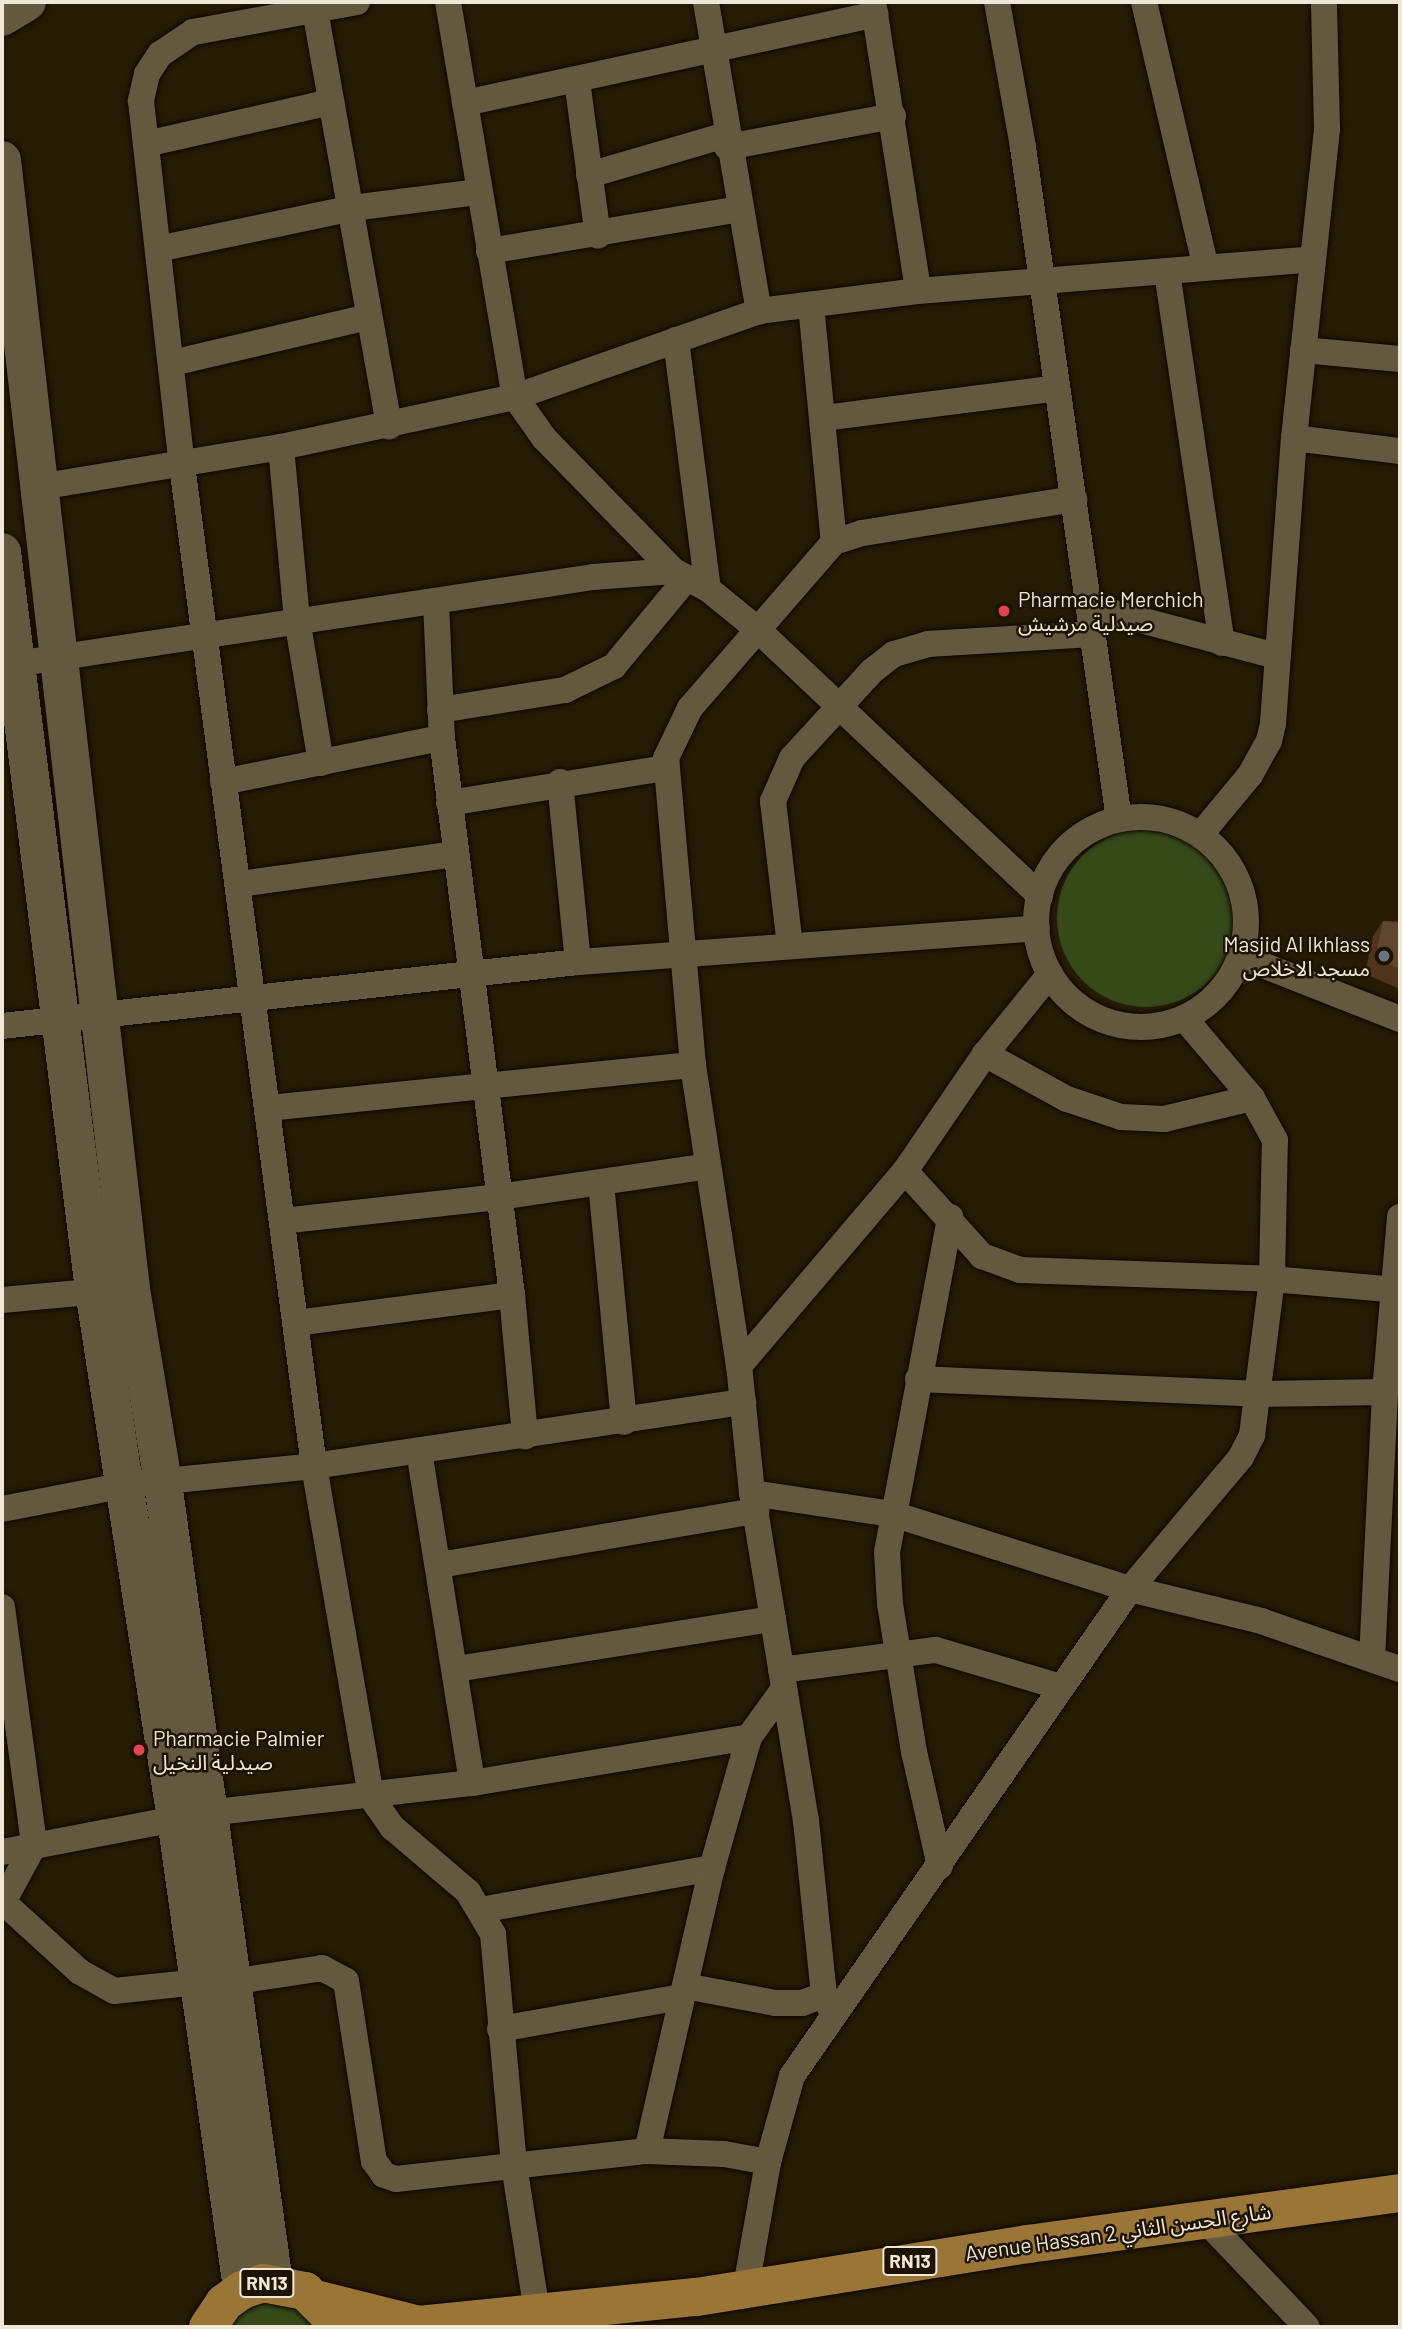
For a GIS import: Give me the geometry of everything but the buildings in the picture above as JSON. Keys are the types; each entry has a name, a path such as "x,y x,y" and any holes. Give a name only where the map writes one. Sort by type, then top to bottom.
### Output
{"main road":[{"name":"Avenue Hassan 2 شارع الحسن الثاني","path":"328,2314 418,2326 697,2297 746,2287 1400,2193"},
{"name":"RN13","path":"208,2327 224,2302 258,2287 305,2291 328,2314"}],"street":[{"path":"2,17 27,2"},
{"path":"357,2 314,10 227,13 176,40 153,64 142,91 146,144 182,465 223,782 256,996 314,1466 371,1797 392,1827 443,1869 481,1910 493,1934 514,2165 537,2312"},
{"path":"448,2 514,397 544,438 690,579 757,629 1040,896"},
{"path":"706,2 727,141 759,311"},
{"path":"998,2 1074,499 1119,819"},
{"path":"1144,2 1205,265"},
{"path":"1201,834 1250,775 1269,741 1294,438 1327,129 1324,2"},
{"path":"465,103 713,51 874,8 893,116 918,290"},
{"path":"314,10 352,208 368,317 389,426"},
{"path":"577,81 598,236"},
{"path":"146,144 331,102"},
{"path":"589,175 727,141 893,116"},
{"path":"2,160 57,661 100,1014 125,1485 191,1816 258,2287"},
{"path":"158,249 352,208 479,192"},
{"path":"489,251 598,236 741,209"},
{"path":"39,488 182,465 389,426 514,397 759,311 918,290 1167,272 1205,265 1313,259"},
{"path":"1167,272 1222,643"},
{"path":"811,304 834,542"},
{"path":"172,363 368,317"},
{"path":"440,710 565,690 614,666 690,579 676,340"},
{"path":"1303,350 1400,359"},
{"path":"824,418 1057,388"},
{"path":"1294,438 1400,451"},
{"path":"281,446 297,619 320,763"},
{"path":"828,2004 806,1821 754,1502 738,1366 693,1065 665,768 677,727 757,629 834,542 862,533 1074,499"},
{"path":"2,552 9,665 58,1018 113,1290 163,1483 191,1816"},
{"path":"9,665 57,661 297,619 436,602 593,577 690,579"},
{"path":"436,602 442,738 512,1295 525,1436"},
{"path":"1088,606 1276,656"},
{"path":"790,946 773,801 792,758 838,707 894,654 928,644 1093,634"},
{"path":"223,782 442,738"},
{"path":"449,803 560,782 665,768"},
{"path":"560,782 578,962"},
{"path":"1142,816 1173,820 1201,834 1233,867 1247,911 1242,957 1220,993 1185,1019 1155,1027 1124,1026 1104,1020 1069,998 1050,974 1037,928 1040,896 1059,855 1082,834 1119,819 1142,816"},
{"path":"239,884 456,854"},
{"path":"2,1026 578,962 1037,928"},
{"path":"1242,957 1400,1019"},
{"path":"738,1366 905,1171 985,1054 1050,974"},
{"path":"746,2287 768,2162 792,2076 828,2004 940,1866 1130,1589 1241,1457 1252,1435 1272,1279 1275,1140 1252,1098 1185,1019"},
{"path":"985,1054 1067,1099 1121,1117 1164,1119 1252,1098"},
{"path":"268,1108 486,1083 693,1065"},
{"path":"282,1221 499,1197 708,1166"},
{"path":"905,1171 950,1217 982,1256 1020,1270 1272,1279 1397,1290"},
{"path":"601,1183 624,1422"},
{"path":"940,1866 914,1752 898,1652 887,1552 892,1514 950,1217"},
{"path":"1372,1659 1385,1392 1397,1290 1400,1217"},
{"path":"2,1300 113,1290"},
{"path":"296,1323 512,1295"},
{"path":"918,1379 1259,1394 1385,1392"},
{"path":"2,1509 125,1485 314,1466 624,1422 743,1402"},
{"path":"419,1451 456,1669 472,1783"},
{"path":"439,1566 754,1502 892,1514 1130,1589 1261,1621 1400,1669"},
{"path":"2,1606 11,1738 34,1845 2,1903 95,1983 133,1991 322,1968 346,1981 371,2147 384,2175 407,2179 647,2151 724,2154 768,2162"},
{"path":"456,1669 774,1619"},
{"path":"647,2151 712,1868 749,1737 782,1680 898,1652 936,1650 1061,1687"},
{"path":"2,1852 191,1816 371,1797 472,1783 749,1737"},
{"path":"481,1910 712,1868"},
{"path":"500,2029 683,1992 775,2004 828,2004"},
{"path":"1206,2221 1307,2327"}],"green space":[{"path":"1146,829 1180,836 1209,855 1228,884 1235,918 1228,952 1209,981 1180,1000 1146,1007 1112,1000 1083,981 1064,952 1057,918 1064,884 1083,855 1112,836"},
{"path":"275,2289 328,2327 215,2327"}],"place":[{"name":"Pharmacie Merchich صيدلية مرشيش","path":"1004,611"},
{"name":"Masjid Al Ikhlass مسجد الاخلاص","path":"1384,956"},
{"name":"Pharmacie Palmier صيدلية النخيل","path":"139,1750"}]}
